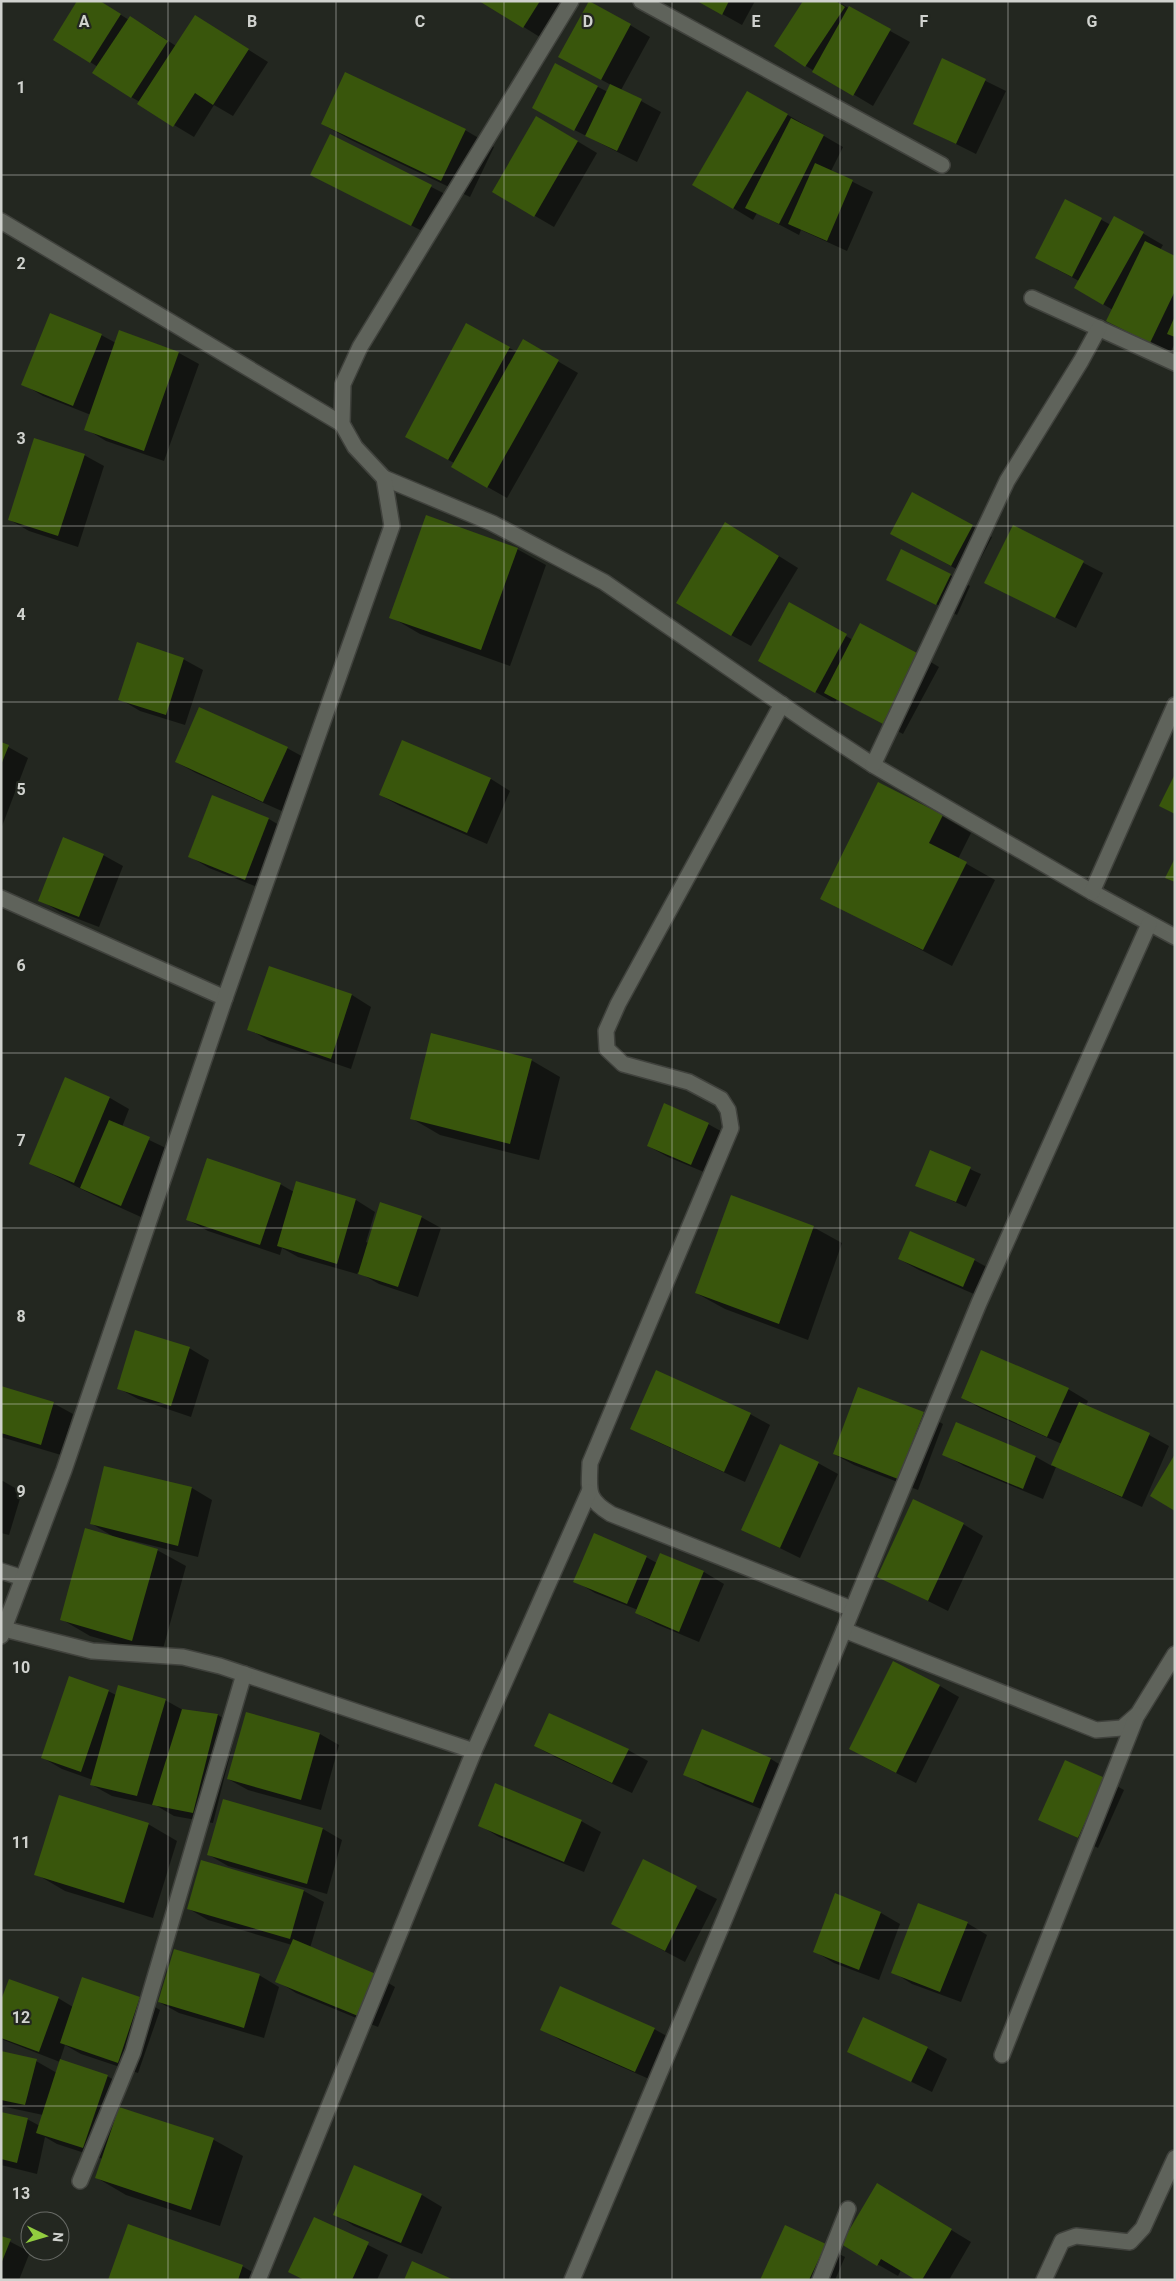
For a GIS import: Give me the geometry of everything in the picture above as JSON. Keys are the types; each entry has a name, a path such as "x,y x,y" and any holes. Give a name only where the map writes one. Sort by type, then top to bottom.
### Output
{"street":[{"path":"342,424 343,384 360,347 571,1"},
{"path":"641,1 942,166"},
{"path":"1,222 342,424 355,447 384,478 492,523 604,582 873,765 1092,892 1175,937"},
{"path":"1032,298 1175,363"},
{"path":"873,765 1007,481 1099,328"},
{"path":"384,478 392,526 225,998 64,1470 3,1632 92,1651 183,1657 244,1674 474,1750"},
{"path":"258,2280 474,1750 589,1492 590,1463 731,1128 728,1110 721,1098 689,1082 623,1064 608,1049 606,1031 623,995 782,704"},
{"path":"1092,892 1175,705"},
{"path":"1,898 225,998"},
{"path":"572,2280 725,1918 979,1303 1149,924"},
{"path":"589,1492 597,1505 611,1514 852,1609"},
{"path":"1,1571 23,1578"},
{"path":"844,1630 1096,1730 1122,1728 1138,1714"},
{"path":"1002,2055 1138,1714 1175,1654"},
{"path":"80,2181 133,2052 244,1674"},
{"path":"1044,2280 1062,2241 1076,2236 1130,2242 1143,2228 1175,2158"},
{"path":"820,2280 848,2209"}],"building":[{"path":"77,1 100,1 121,14 90,63 53,40"},
{"path":"479,1 540,1 523,28"},
{"path":"589,1 631,24 601,80 558,57"},
{"path":"697,1 729,1 722,15"},
{"path":"803,1 836,1 845,7 805,67 774,46"},
{"path":"849,6 891,29 853,96 812,72"},
{"path":"195,15 249,49 213,105 195,93 173,127 137,104"},
{"path":"130,16 168,41 131,98 92,73"},
{"path":"942,58 986,79 956,144 913,124"},
{"path":"555,63 598,86 574,131 532,108"},
{"path":"345,72 466,129 441,181 321,124"},
{"path":"610,84 642,99 617,151 585,136"},
{"path":"747,91 788,114 733,209 692,185"},
{"path":"536,116 578,141 534,217 492,192"},
{"path":"791,118 824,135 779,224 745,208"},
{"path":"330,134 432,185 411,226 310,175"},
{"path":"815,163 853,180 827,241 788,224"},
{"path":"1065,199 1102,218 1072,277 1035,258"},
{"path":"1114,216 1144,232 1103,305 1074,288"},
{"path":"1145,241 1175,256 1175,291 1150,343 1106,321"},
{"path":"50,313 102,334 73,406 21,385"},
{"path":"1175,316 1175,337 1167,334"},
{"path":"466,323 510,347 448,460 405,437"},
{"path":"119,330 179,352 144,451 84,430"},
{"path":"523,339 559,360 487,488 451,467"},
{"path":"34,438 85,454 58,536 8,520"},
{"path":"912,492 973,525 951,566 890,534"},
{"path":"426,515 518,548 481,650 389,618"},
{"path":"725,522 779,556 731,636 676,603"},
{"path":"1013,525 1084,561 1055,618 984,583"},
{"path":"901,549 951,574 936,605 886,580"},
{"path":"789,602 847,634 815,693 758,661"},
{"path":"860,623 919,654 883,724 824,693"},
{"path":"137,642 184,658 166,715 118,700"},
{"path":"199,707 288,747 263,802 175,762"},
{"path":"402,740 491,778 467,833 379,795"},
{"path":"1,742 9,745 1,765"},
{"path":"1175,774 1175,814 1159,806"},
{"path":"878,782 943,815 929,843 967,862 923,950 820,899"},
{"path":"212,795 269,818 245,880 188,857"},
{"path":"63,837 104,854 79,917 38,901"},
{"path":"1175,858 1175,882 1165,878"},
{"path":"269,966 352,994 331,1059 247,1030"},
{"path":"431,1033 532,1059 510,1144 410,1119"},
{"path":"65,1077 110,1097 74,1183 29,1164"},
{"path":"664,1103 709,1123 691,1165 647,1146"},
{"path":"109,1120 150,1137 121,1206 80,1188"},
{"path":"930,1150 971,1167 956,1202 915,1186"},
{"path":"207,1158 281,1183 260,1245 186,1220"},
{"path":"296,1181 356,1199 337,1264 277,1246"},
{"path":"731,1195 814,1226 779,1324 695,1293"},
{"path":"380,1202 422,1216 398,1287 358,1274"},
{"path":"910,1231 975,1259 963,1287 898,1259"},
{"path":"135,1330 190,1347 171,1406 117,1389"},
{"path":"981,1350 1069,1388 1047,1437 961,1398"},
{"path":"656,1370 751,1413 724,1472 630,1429"},
{"path":"1,1386 54,1402 41,1445 1,1433"},
{"path":"858,1387 924,1412 898,1479 833,1454"},
{"path":"1079,1402 1150,1433 1122,1497 1051,1465"},
{"path":"956,1422 1036,1456 1023,1489 942,1455"},
{"path":"780,1444 819,1462 780,1548 741,1530"},
{"path":"1175,1454 1175,1511 1150,1496"},
{"path":"104,1466 192,1487 178,1546 90,1524"},
{"path":"913,1499 964,1523 928,1601 877,1577"},
{"path":"85,1528 158,1549 132,1641 60,1620"},
{"path":"594,1533 647,1556 627,1604 573,1582"},
{"path":"660,1553 704,1571 679,1632 635,1613"},
{"path":"893,1661 940,1685 896,1773 849,1749"},
{"path":"69,1676 109,1690 81,1772 41,1758"},
{"path":"118,1685 166,1699 137,1796 90,1785"},
{"path":"182,1709 218,1714 193,1813 152,1805"},
{"path":"246,1712 320,1733 301,1800 227,1779"},
{"path":"549,1713 629,1749 612,1783 534,1746"},
{"path":"702,1729 771,1758 753,1803 683,1775"},
{"path":"1065,1760 1105,1778 1078,1838 1038,1820"},
{"path":"495,1783 582,1820 564,1862 478,1826"},
{"path":"59,1795 149,1823 124,1903 34,1875"},
{"path":"223,1799 323,1828 307,1884 207,1855"},
{"path":"643,1859 697,1886 665,1951 611,1924"},
{"path":"201,1860 304,1890 290,1939 187,1909"},
{"path":"835,1893 881,1912 859,1970 813,1952"},
{"path":"918,1903 968,1922 940,1992 891,1973"},
{"path":"293,1939 376,1974 358,2016 275,1982"},
{"path":"174,1949 260,1974 244,2028 158,2002"},
{"path":"82,1977 140,1997 118,2063 60,2043"},
{"path":"9,1979 59,1997 39,2052 1,2038 1,2000"},
{"path":"560,1986 655,2028 635,2072 540,2030"},
{"path":"863,2017 928,2047 911,2082 847,2052"},
{"path":"1,2051 37,2059 25,2105 1,2100"},
{"path":"60,2059 108,2075 83,2148 36,2133"},
{"path":"119,2107 214,2138 191,2210 95,2178"},
{"path":"1,2112 28,2118 17,2163 1,2159"},
{"path":"354,2165 422,2194 401,2243 333,2215"},
{"path":"877,2183 952,2229 922,2280 916,2280 881,2259 877,2266 841,2244"},
{"path":"314,2217 369,2242 352,2280 304,2280 288,2272"},
{"path":"128,2224 243,2265 238,2280 108,2280"},
{"path":"785,2225 826,2244 809,2280 760,2280"},
{"path":"1,2236 11,2239 1,2264"},
{"path":"412,2261 454,2280 404,2280"}]}
